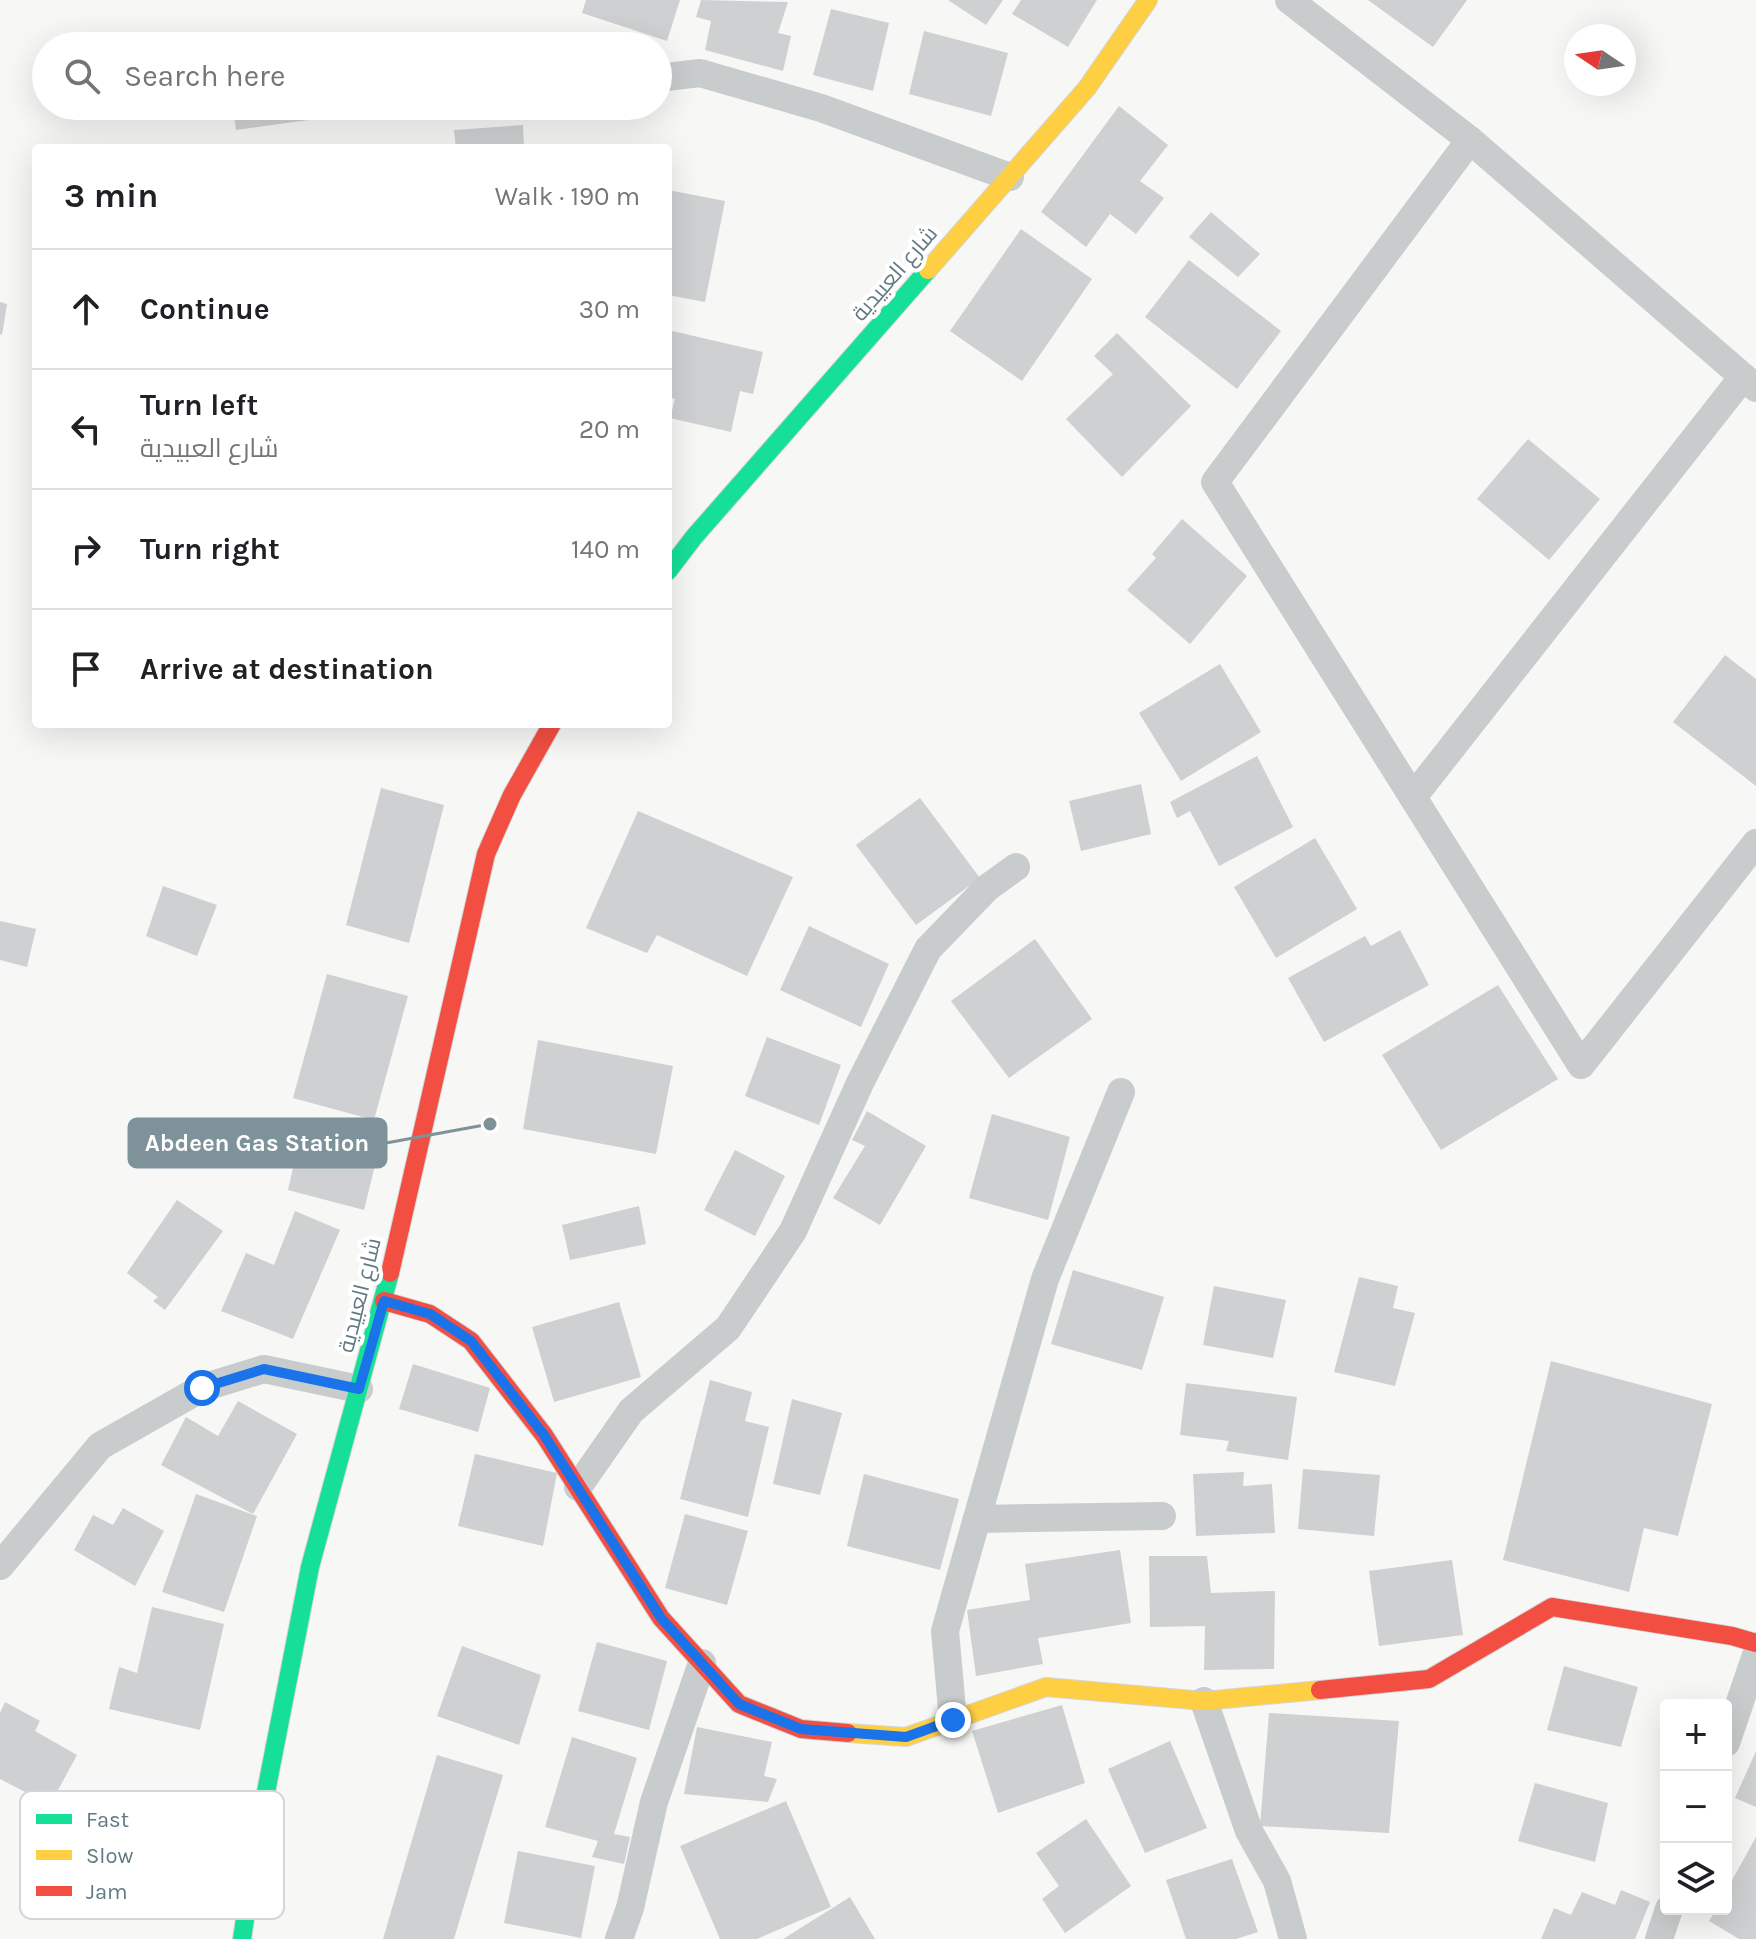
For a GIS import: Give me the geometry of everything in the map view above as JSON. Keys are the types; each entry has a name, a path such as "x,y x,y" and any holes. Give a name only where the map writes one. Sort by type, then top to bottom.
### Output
{"main road":[{"name":"شارع العبيدية","path":"672,566 1087,88 1148,0"},
{"name":"شارع العبيدية","path":"266,1791 310,1567 384,1301 486,854 512,795 550,728"},
{"path":"384,1301 430,1314 471,1341 544,1435 661,1618 739,1704 801,1729 906,1737 1046,1687 1204,1701 1429,1679 1552,1607 1732,1636 1756,1643"},
{"name":"شارع العبيدية","path":"242,1939 245,1919"}],"street":[{"path":"1289,0 1470,140 1750,383 1413,797"},
{"path":"672,76 700,73 821,108 1010,177"},
{"path":"1470,140 1215,482 1581,1065 1756,843"},
{"path":"578,1487 631,1411 728,1328 793,1231 860,1083 928,949 987,888 1016,867"},
{"path":"953,1720 945,1631 1045,1279 1121,1092"},
{"path":"0,1566 100,1446 202,1388 264,1369 359,1389"},
{"path":"977,1519 1162,1516"},
{"path":"1732,1725 1756,1655"},
{"path":"619,1939 630,1908 654,1802 702,1663"},
{"path":"1204,1701 1249,1831 1277,1881 1293,1939"},
{"path":"1659,1939 1667,1915"}],"building":[{"path":"586,0 680,0 670,32 640,32 582,13"},
{"path":"701,0 788,2 778,33 791,36 783,71 705,50 711,21 696,17"},
{"path":"948,0 1003,0 986,25"},
{"path":"1021,0 1097,0 1068,47 1012,14"},
{"path":"1368,0 1467,0 1433,47"},
{"path":"831,9 889,23 873,91 813,75"},
{"path":"924,31 1008,53 991,116 909,94"},
{"path":"1119,106 1168,145 1140,181 1164,198 1136,234 1110,214 1086,247 1041,212"},
{"path":"235,120 309,120 236,130"},
{"path":"523,125 524,144 456,144 454,130"},
{"path":"672,191 725,201 705,302 672,296"},
{"path":"1211,212 1260,254 1238,277 1189,237"},
{"path":"1021,229 1092,279 1022,381 950,331"},
{"path":"1189,260 1281,331 1237,389 1145,317"},
{"path":"0,302 7,304 2,335 0,334"},
{"path":"672,331 763,352 753,394 740,391 731,432 672,418 675,399 672,398"},
{"path":"1117,333 1191,406 1122,477 1066,419 1113,374 1094,356"},
{"path":"1528,439 1600,499 1549,560 1477,499"},
{"path":"1182,519 1247,576 1190,644 1127,590 1156,558 1152,554"},
{"path":"1725,655 1756,679 1756,786 1673,722"},
{"path":"1220,664 1261,732 1181,781 1139,713"},
{"path":"1257,756 1293,827 1219,866 1190,811 1177,818 1170,802"},
{"path":"1141,784 1151,834 1081,851 1069,801"},
{"path":"381,788 444,805 409,943 346,925"},
{"path":"920,798 980,878 916,925 856,845"},
{"path":"638,811 793,877 747,976 657,935 647,953 586,928"},
{"path":"1315,838 1357,909 1276,958 1234,887"},
{"path":"163,886 217,905 197,956 146,936"},
{"path":"0,921 36,929 27,967 0,960"},
{"path":"809,926 889,964 861,1027 780,990"},
{"path":"1400,930 1429,985 1324,1042 1288,978 1365,936 1371,946"},
{"path":"1035,939 1092,1019 1009,1078 951,1001"},
{"path":"327,974 408,996 374,1120 293,1098"},
{"path":"1498,985 1558,1079 1441,1150 1382,1055"},
{"path":"767,1037 841,1065 819,1125 745,1096"},
{"path":"538,1040 673,1066 656,1154 523,1129"},
{"path":"867,1111 926,1146 880,1225 833,1198 865,1146 852,1140"},
{"path":"992,1114 1070,1137 1048,1220 969,1198"},
{"path":"302,1128 379,1149 364,1210 288,1190"},
{"path":"735,1150 785,1176 755,1236 704,1210"},
{"path":"177,1200 223,1231 165,1310 153,1301 158,1297 127,1273"},
{"path":"639,1206 646,1244 570,1260 562,1225"},
{"path":"295,1211 340,1230 293,1339 221,1311 246,1253 274,1265"},
{"path":"1073,1270 1164,1297 1142,1370 1051,1344"},
{"path":"1359,1277 1398,1286 1393,1308 1415,1313 1395,1386 1334,1372"},
{"path":"1214,1286 1286,1300 1273,1358 1203,1345"},
{"path":"619,1302 641,1377 554,1402 532,1327"},
{"path":"1551,1361 1712,1404 1678,1536 1644,1528 1629,1592 1503,1560"},
{"path":"413,1364 490,1388 478,1432 399,1409"},
{"path":"710,1380 752,1392 745,1421 769,1427 748,1517 680,1499"},
{"path":"1186,1383 1297,1397 1288,1460 1226,1451 1229,1441 1180,1435"},
{"path":"792,1399 842,1413 820,1495 773,1484"},
{"path":"238,1401 297,1434 253,1514 161,1465 186,1417 218,1436"},
{"path":"475,1454 557,1473 543,1546 458,1526"},
{"path":"1303,1469 1380,1475 1374,1536 1298,1529"},
{"path":"1244,1472 1243,1486 1272,1484 1275,1533 1196,1536 1193,1474"},
{"path":"864,1474 959,1499 940,1570 847,1546"},
{"path":"196,1494 257,1516 224,1612 162,1592"},
{"path":"123,1508 164,1531 135,1586 74,1550 93,1515 113,1525"},
{"path":"685,1514 748,1531 727,1605 665,1588"},
{"path":"1120,1550 1131,1623 1038,1638 1043,1664 976,1676 967,1610 1030,1600 1025,1564"},
{"path":"1149,1556 1207,1556 1211,1593 1275,1591 1274,1669 1204,1670 1205,1626 1150,1627"},
{"path":"1452,1560 1463,1635 1379,1646 1369,1571"},
{"path":"152,1607 224,1624 200,1730 109,1709 119,1667 137,1673"},
{"path":"597,1642 667,1661 649,1730 578,1711"},
{"path":"462,1646 541,1675 519,1745 437,1716"},
{"path":"1564,1666 1638,1687 1621,1747 1547,1730"},
{"path":"5,1702 40,1721 35,1731 77,1755 57,1791 23,1791 0,1779 0,1713"},
{"path":"1062,1705 1085,1783 998,1813 972,1731"},
{"path":"1269,1713 1399,1721 1389,1833 1260,1826"},
{"path":"697,1727 772,1742 764,1776 777,1779 768,1802 684,1794"},
{"path":"572,1737 637,1758 614,1834 630,1837 624,1864 592,1857 598,1841 545,1827"},
{"path":"1170,1741 1207,1828 1145,1853 1108,1769"},
{"path":"1756,1751 1756,1807 1735,1798"},
{"path":"437,1755 503,1775 454,1939 383,1939"},
{"path":"1535,1783 1608,1803 1595,1862 1518,1841"},
{"path":"786,1801 831,1907 757,1939 720,1939 680,1846"},
{"path":"1086,1819 1131,1886 1065,1933 1042,1899 1059,1886 1036,1853"},
{"path":"1756,1837 1756,1939 1739,1939 1709,1921 1712,1915 1732,1915 1732,1880"},
{"path":"518,1851 595,1866 581,1938 504,1923"},
{"path":"1232,1859 1258,1932 1236,1939 1186,1939 1166,1880"},
{"path":"1621,1890 1650,1902 1635,1939 1541,1939 1554,1908 1571,1915 1582,1892 1615,1905"},
{"path":"850,1897 875,1939 783,1939"}],"traffic: fast":[{"path":"672,566 928,270"},
{"path":"266,1791 310,1567 390,1273"},
{"path":"242,1939 245,1919"}],"traffic: slow":[{"path":"928,270 1087,88 1148,0"},
{"path":"848,1733 906,1737 1046,1687 1204,1701 1320,1690"}],"traffic: jam":[{"path":"390,1273 486,854 512,795 550,728"},
{"path":"384,1301 430,1314 471,1341 544,1435 661,1618 739,1704 801,1729 848,1733"},
{"path":"1320,1690 1429,1679 1552,1607 1732,1636 1756,1643"}],"place":[{"name":"Abdeen Gas Station","path":"490,1124"}],"route":[{"path":"202,1388 264,1369 359,1389 384,1301 430,1314 471,1341 544,1435 661,1618 739,1704 801,1729 906,1737 953,1720"}]}
